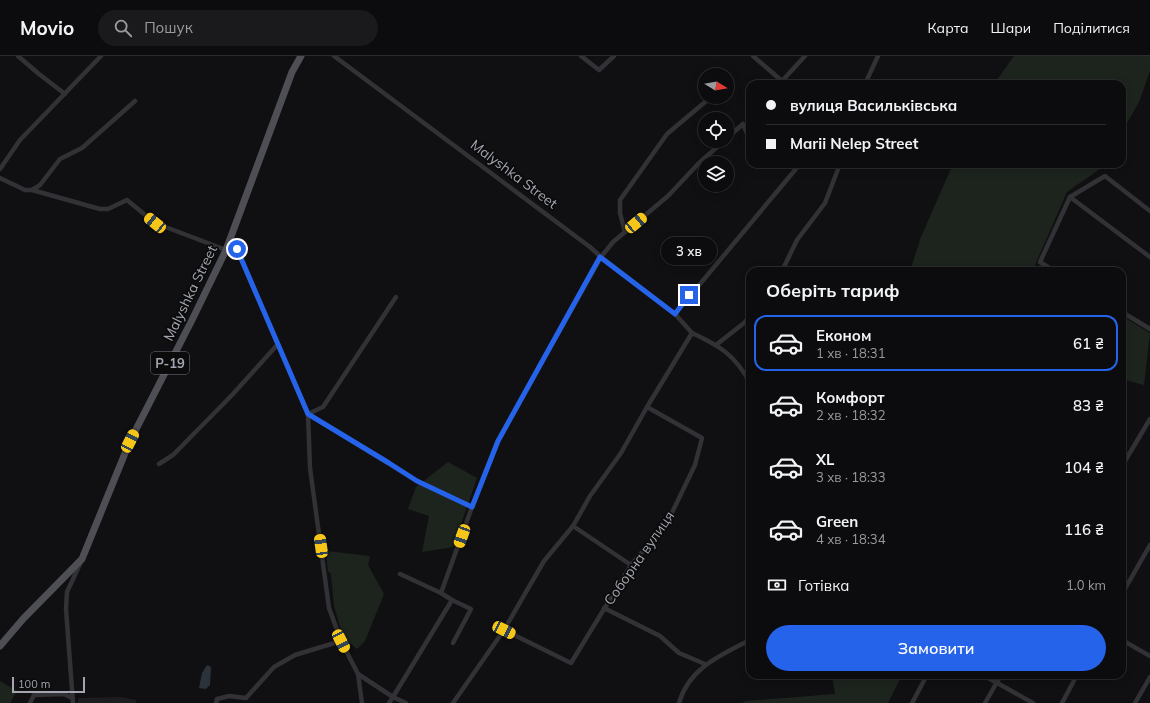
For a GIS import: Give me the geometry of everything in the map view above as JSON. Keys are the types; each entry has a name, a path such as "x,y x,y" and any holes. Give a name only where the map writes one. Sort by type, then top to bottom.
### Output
{"main road":[{"name":"Malyshka Street","path":"0,646 23,619 82,559 130,441 226,250 292,72 301,56"}],"street":[{"path":"18,56 64,94"},
{"path":"0,169 20,140 101,56"},
{"name":"Malyshka Street","path":"334,56 590,247 600,257"},
{"path":"581,56 599,70 614,56"},
{"path":"753,56 781,80"},
{"path":"783,80 805,56"},
{"path":"867,80 878,56"},
{"path":"32,190 40,185 60,159 82,148 136,101"},
{"path":"625,232 620,213 620,200 668,134 703,104"},
{"path":"734,132 743,124 746,131"},
{"path":"441,593 498,441 600,257 613,242 668,196 699,163 716,148"},
{"path":"675,314 797,168"},
{"path":"784,267 797,240 825,203 838,168"},
{"path":"1048,267 1040,262 1070,197 1105,176 1150,211"},
{"path":"0,178 26,190 32,190 100,209 108,209 127,200 155,223 226,250"},
{"path":"1070,197 1150,257"},
{"path":"231,236 308,414 310,468 329,608 341,641 358,674 362,703"},
{"path":"600,257 675,314 692,333 716,345 734,358 746,375"},
{"path":"308,414 323,407 396,297"},
{"path":"1126,314 1150,329"},
{"path":"716,345 746,321"},
{"path":"453,703 504,630 544,561 573,526 590,496 621,453 647,406 692,333"},
{"path":"159,464 174,454 233,394 278,344"},
{"name":"Соборна вулиця","path":"504,630 571,663 631,565 667,523 695,465 702,438 647,406"},
{"path":"308,414 417,481 472,507"},
{"path":"1126,459 1150,419"},
{"path":"573,526 631,565"},
{"path":"1126,587 1150,544"},
{"path":"73,700 66,609 67,592 82,559"},
{"path":"400,574 471,609 453,643"},
{"path":"389,703 452,600"},
{"path":"604,608 660,636 678,653 705,664"},
{"path":"216,703 217,699 229,696 246,698 274,667 295,655 341,641"},
{"path":"679,703 681,695 691,679 705,664 746,642"},
{"path":"1126,642 1150,656"},
{"path":"358,674 393,697 406,703"},
{"path":"1135,703 1150,677"},
{"path":"912,703 925,679"},
{"path":"990,679 1033,703"},
{"path":"985,703 999,679"},
{"path":"1062,703 1075,679"},
{"path":"30,703 34,695 64,694 73,700"}],"shaded area":[{"path":"1014,56 1150,56 1150,71 1139,102 1126,125 1126,80 997,80"},
{"path":"951,168 1102,168 1067,192 1035,267 911,267 921,237"},
{"path":"1126,318 1150,333 1144,385 1126,380"},
{"path":"448,462 477,478 453,547 422,552 429,516 408,509 416,487"},
{"path":"326,551 370,556 368,565 384,594 365,641 357,649 343,637 334,606 331,574 328,571"},
{"path":"207,665 211,667 210,685 206,689 199,688 202,673"},
{"path":"833,679 900,679 888,703 742,703 746,701 835,694"},
{"path":"0,681 17,691 10,703 0,703"},
{"path":"121,697 136,700 136,703 78,703 78,698"}],"route":[{"path":"237,249 308,414 417,481 472,507 498,441 600,257 675,314 689,295"}]}
